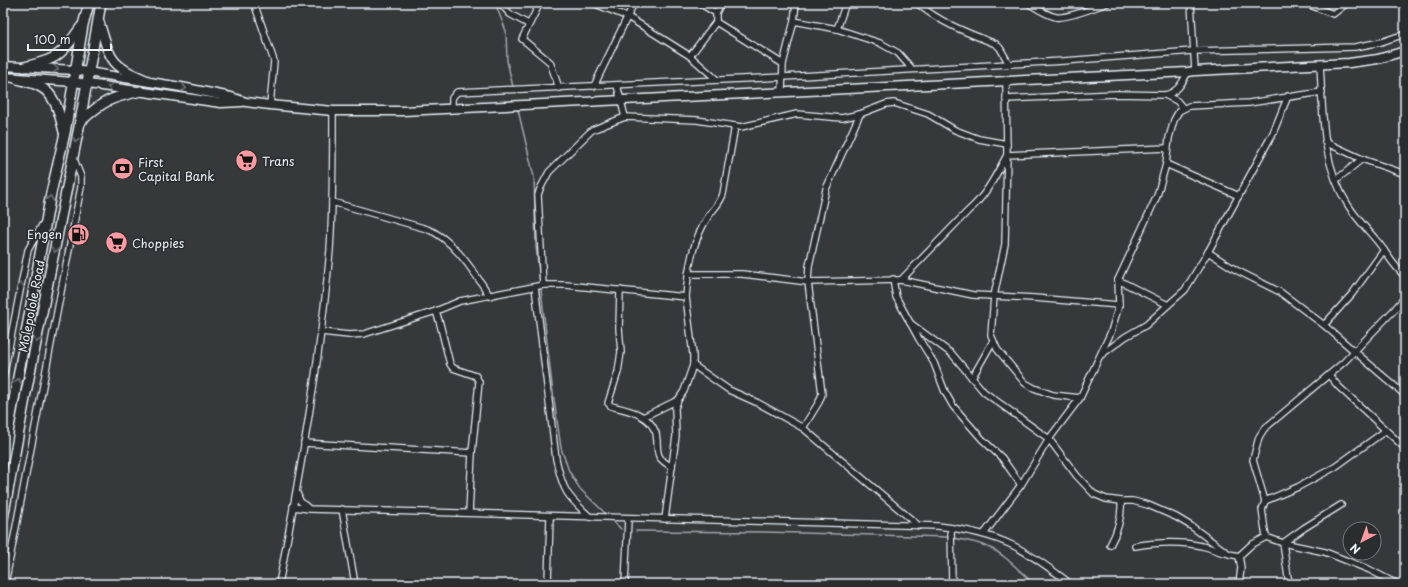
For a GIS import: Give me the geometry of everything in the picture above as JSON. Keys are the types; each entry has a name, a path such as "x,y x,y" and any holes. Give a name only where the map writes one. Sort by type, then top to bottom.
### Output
{"main road":[{"name":"Molepolole Road","path":"3,518 80,122 101,3"},
{"name":"Molepolole Road","path":"3,461 47,214 65,133 83,25 88,4"},
{"path":"98,19 110,56 114,62 119,67 148,81"},
{"path":"24,67 56,56 64,49 83,25"},
{"path":"3,77 74,82 221,102 246,102 333,111 403,111 1192,72 1367,61 1405,51"},
{"path":"3,66 75,70 148,81 231,97 246,102"},
{"path":"15,78 39,86 45,90 53,99 58,108 65,133"},
{"path":"80,122 106,100 141,91"}],"street":[{"path":"254,3 274,61 270,105"},
{"path":"500,3 510,14 528,24"},
{"path":"540,3 528,24 522,40 550,62 559,88"},
{"path":"592,3 628,17 690,56 717,80"},
{"path":"594,86 634,3"},
{"path":"699,3 716,13"},
{"path":"690,56 716,22 716,13 721,3"},
{"path":"782,92 783,64 794,21 796,3"},
{"path":"837,29 846,3"},
{"path":"917,3 932,15 950,25 996,44 1009,64"},
{"path":"1028,3 1057,17 1070,15 1108,3"},
{"path":"1006,99 1116,94 1165,95 1172,93 1192,72 1193,51 1190,3"},
{"path":"1305,3 1333,14 1347,3"},
{"path":"794,21 837,29 880,43 898,53 912,69"},
{"path":"716,22 783,64"},
{"path":"452,109 452,98 456,92 783,77 1009,64 1193,51 1355,47 1381,42 1405,34"},
{"path":"1320,64 1325,142 1336,180 1348,206 1384,250 1392,263 1405,276"},
{"path":"1006,81 1007,155 1005,244 994,296 991,331 993,341 1025,383 1053,395 1080,398"},
{"path":"617,85 625,117"},
{"path":"984,534 1020,485 1049,439 1080,398 1100,356 1111,332 1119,304 1118,280 1157,196 1166,164 1167,148 1174,120 1179,111 1189,106 1249,103 1322,92"},
{"path":"1165,95 1177,101 1183,108"},
{"path":"1100,356 1125,337 1146,325 1186,290 1273,133 1288,96"},
{"path":"543,285 538,195 540,189 549,172 592,130 625,117 697,120 746,127 796,114 842,118 860,114 886,104 894,103 928,114 955,130 979,140 1007,144"},
{"path":"279,584 294,507 321,332 330,250 333,111"},
{"path":"803,428 819,402 822,394 808,282 810,259 826,189 860,114"},
{"path":"664,519 676,436 675,408 684,391 693,365 686,297 688,274 695,244 708,216 721,202 727,177 730,150 735,126"},
{"path":"1325,142 1362,159 1405,174"},
{"path":"1007,155 1167,148"},
{"path":"901,280 978,202 991,184 1007,155"},
{"path":"6,584 81,187 81,177 73,157"},
{"path":"1336,180 1362,159"},
{"path":"1166,164 1239,196"},
{"path":"332,202 437,233 466,262 490,296"},
{"path":"3,378 28,250 39,233 47,214"},
{"path":"1324,325 1352,294 1384,250"},
{"path":"1208,252 1236,270 1280,292 1324,325 1405,395"},
{"path":"688,274 742,274 808,282 893,279 973,295 1119,304"},
{"path":"893,279 896,298 934,363 944,392 953,406 982,439 1002,458 1020,485"},
{"path":"1118,280 1168,305"},
{"path":"321,332 349,336 364,334 436,311 460,301 543,285 566,284 686,297"},
{"path":"536,287 556,459 561,481 568,496 590,517"},
{"path":"620,290 619,328 621,352 618,372 608,403 610,406 633,412 643,417 655,430 658,456 660,460 672,467"},
{"path":"1266,537 1262,510 1265,501 1253,460 1259,437 1264,429 1329,376 1354,352 1405,297"},
{"path":"436,311 450,364 454,368 476,376 479,382 472,453 469,513"},
{"path":"910,323 952,354 984,392 1049,439 1077,476 1094,494 1106,499 1133,501 1148,505 1176,516 1229,554"},
{"path":"972,378 993,341"},
{"path":"693,365 729,390 758,402 803,428 920,526"},
{"path":"1329,376 1385,431 1405,448"},
{"path":"643,417 678,400"},
{"path":"1265,501 1335,467 1385,431"},
{"path":"304,442 472,453"},
{"path":"296,489 300,501 310,509"},
{"path":"1110,545 1116,533 1122,512 1121,501"},
{"path":"1283,543 1341,505"},
{"path":"294,507 310,509 951,528 984,534 1011,544 1033,556 1071,584"},
{"path":"342,509 355,584"},
{"path":"548,584 550,516"},
{"path":"625,584 628,519"},
{"path":"951,528 952,584"},
{"path":"1238,556 1250,545 1266,537 1283,543 1325,552 1370,570 1397,584"},
{"path":"1135,546 1149,543 1180,543 1207,547 1218,552 1238,556"},
{"path":"1283,543 1289,584"},
{"path":"1238,556 1241,568 1239,584"}],"waterway":[{"path":"495,3 506,31 507,61 513,87"},
{"path":"518,110 534,177 536,247 540,281"},
{"path":"541,290 561,448 569,471 580,489 605,513"},
{"path":"614,522 621,529"},
{"path":"636,531 764,532 949,537"},
{"path":"952,538 975,542 994,550 1034,584"}],"place":[{"name":"Trans","path":"247,161"},
{"name":"First Capital Bank","path":"123,169"},
{"name":"Engen","path":"78,234"},
{"name":"Choppies","path":"117,243"}]}
